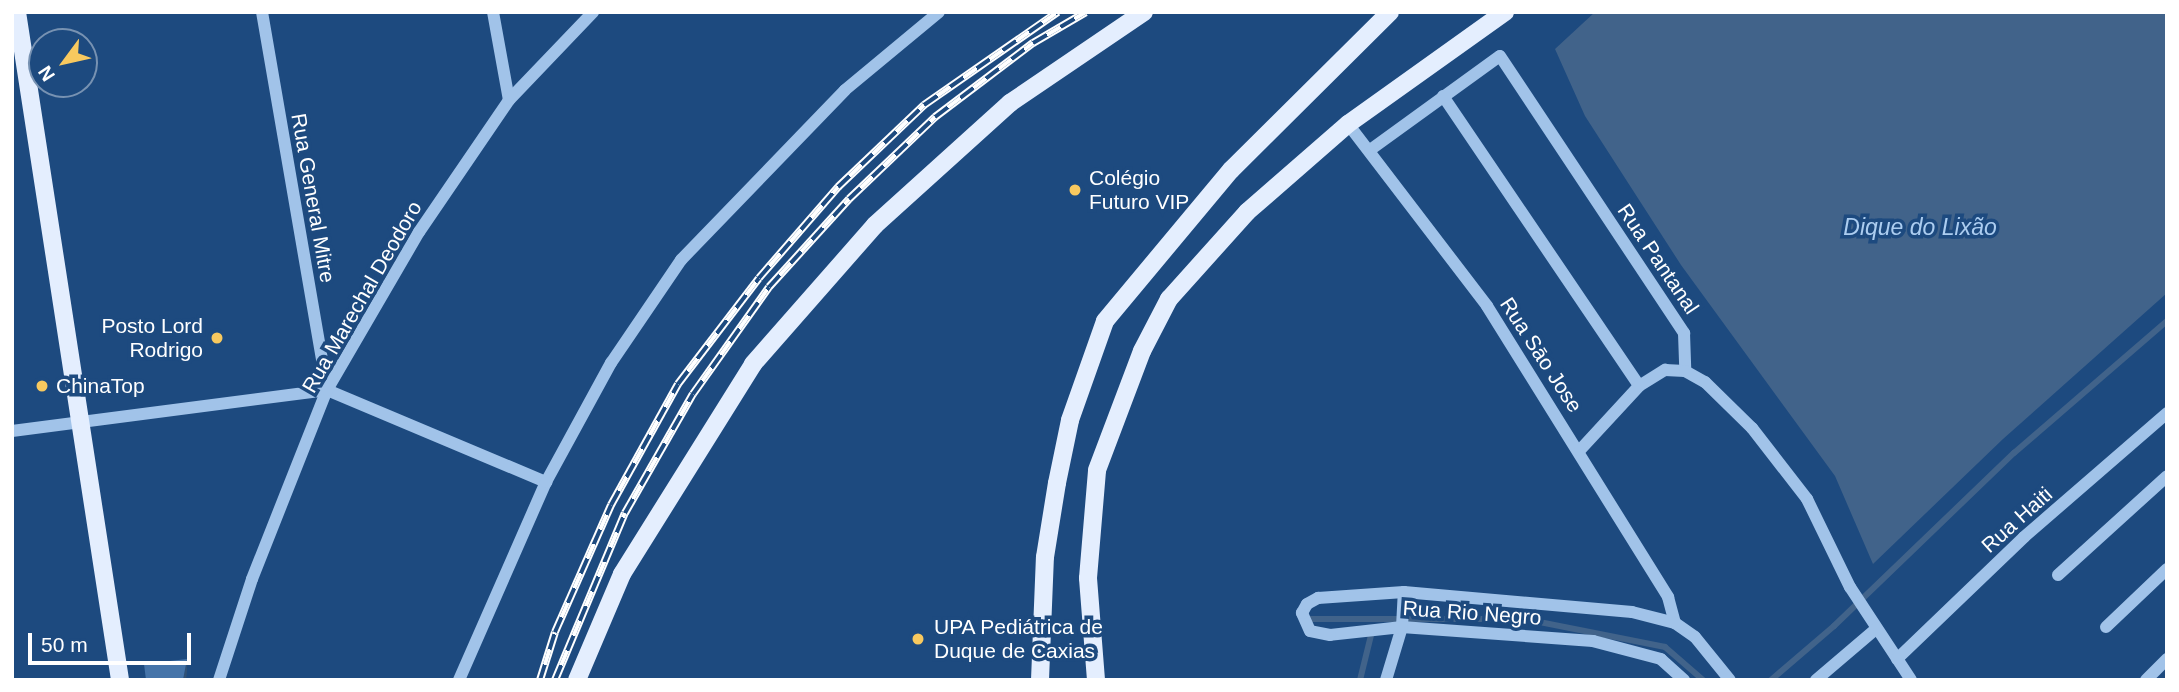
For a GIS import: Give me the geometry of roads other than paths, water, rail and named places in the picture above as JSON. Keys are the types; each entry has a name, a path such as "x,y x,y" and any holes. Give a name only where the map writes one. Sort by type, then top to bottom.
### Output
{"main road":[{"path":"17,12 120,680"},
{"path":"577,680 622,574 753,363 875,225 1010,103 1144,12"},
{"path":"1040,680 1045,556 1057,483 1070,420 1105,321 1231,170 1390,12"},
{"path":"1096,680 1088,578 1097,470 1142,351 1170,299 1216,243 1348,124 1505,12"}],"street":[{"name":"Rua General Mitre","path":"262,12 327,390"},
{"path":"493,12 509,100"},
{"name":"Rua Marechal Deodoro","path":"219,680 252,579 327,390 419,232 509,100 593,12"},
{"path":"459,680 546,482 611,363 681,260 845,90 939,12"},
{"name":"Rua Pantanal","path":"1370,150 1500,56 1684,333 1685,371"},
{"path":"1443,96 1639,386"},
{"name":"Rua Sāo Jose","path":"1348,124 1486,306 1580,450 1668,597 1675,623"},
{"path":"1580,450 1639,386 1665,370 1685,371 1705,382 1752,428 1807,499 1850,587 1911,680"},
{"path":"12,431 327,390 546,482"},
{"name":"Rua Haiti","path":"1898,659 2024,537 2167,413"},
{"path":"2059,575 2167,476"},
{"path":"2106,627 2167,569"},
{"name":"Rua Rio Negro","path":"1404,597 1343,594 1307,604 1302,613 1310,631 1330,635 1402,623 1593,641 1661,659 1684,680"},
{"path":"1386,680 1402,623 1404,597 1551,601 1632,612 1675,623 1695,637 1729,679"},
{"path":"1816,680 1873,625"},
{"path":"2146,680 2167,659"}],"water":[{"name":"Dique do Lixão","path":"1595,12 2167,12 2167,293 2003,439 1873,564 1835,476 1681,265 1585,116 1555,49"}],"waterway":[{"path":"1771,680 1834,626 2014,453 2167,321"},
{"path":"1308,619 1524,619 1665,647 1703,680"},
{"path":"1360,680 1372,631"}],"railway":[{"path":"540,680 555,632 611,505 678,384 759,278 838,187 924,105 1058,12"},
{"path":"555,680 625,513 693,394 769,287 849,199 935,117 1033,43 1086,12"}],"place":[{"name":"Colégio Futuro VIP","path":"1075,190"},
{"name":"Posto Lord Rodrigo","path":"217,338"},
{"name":"ChinaTop","path":"42,386"},
{"name":"UPA Pediátrica de Duque de Caxias","path":"918,639"}]}
